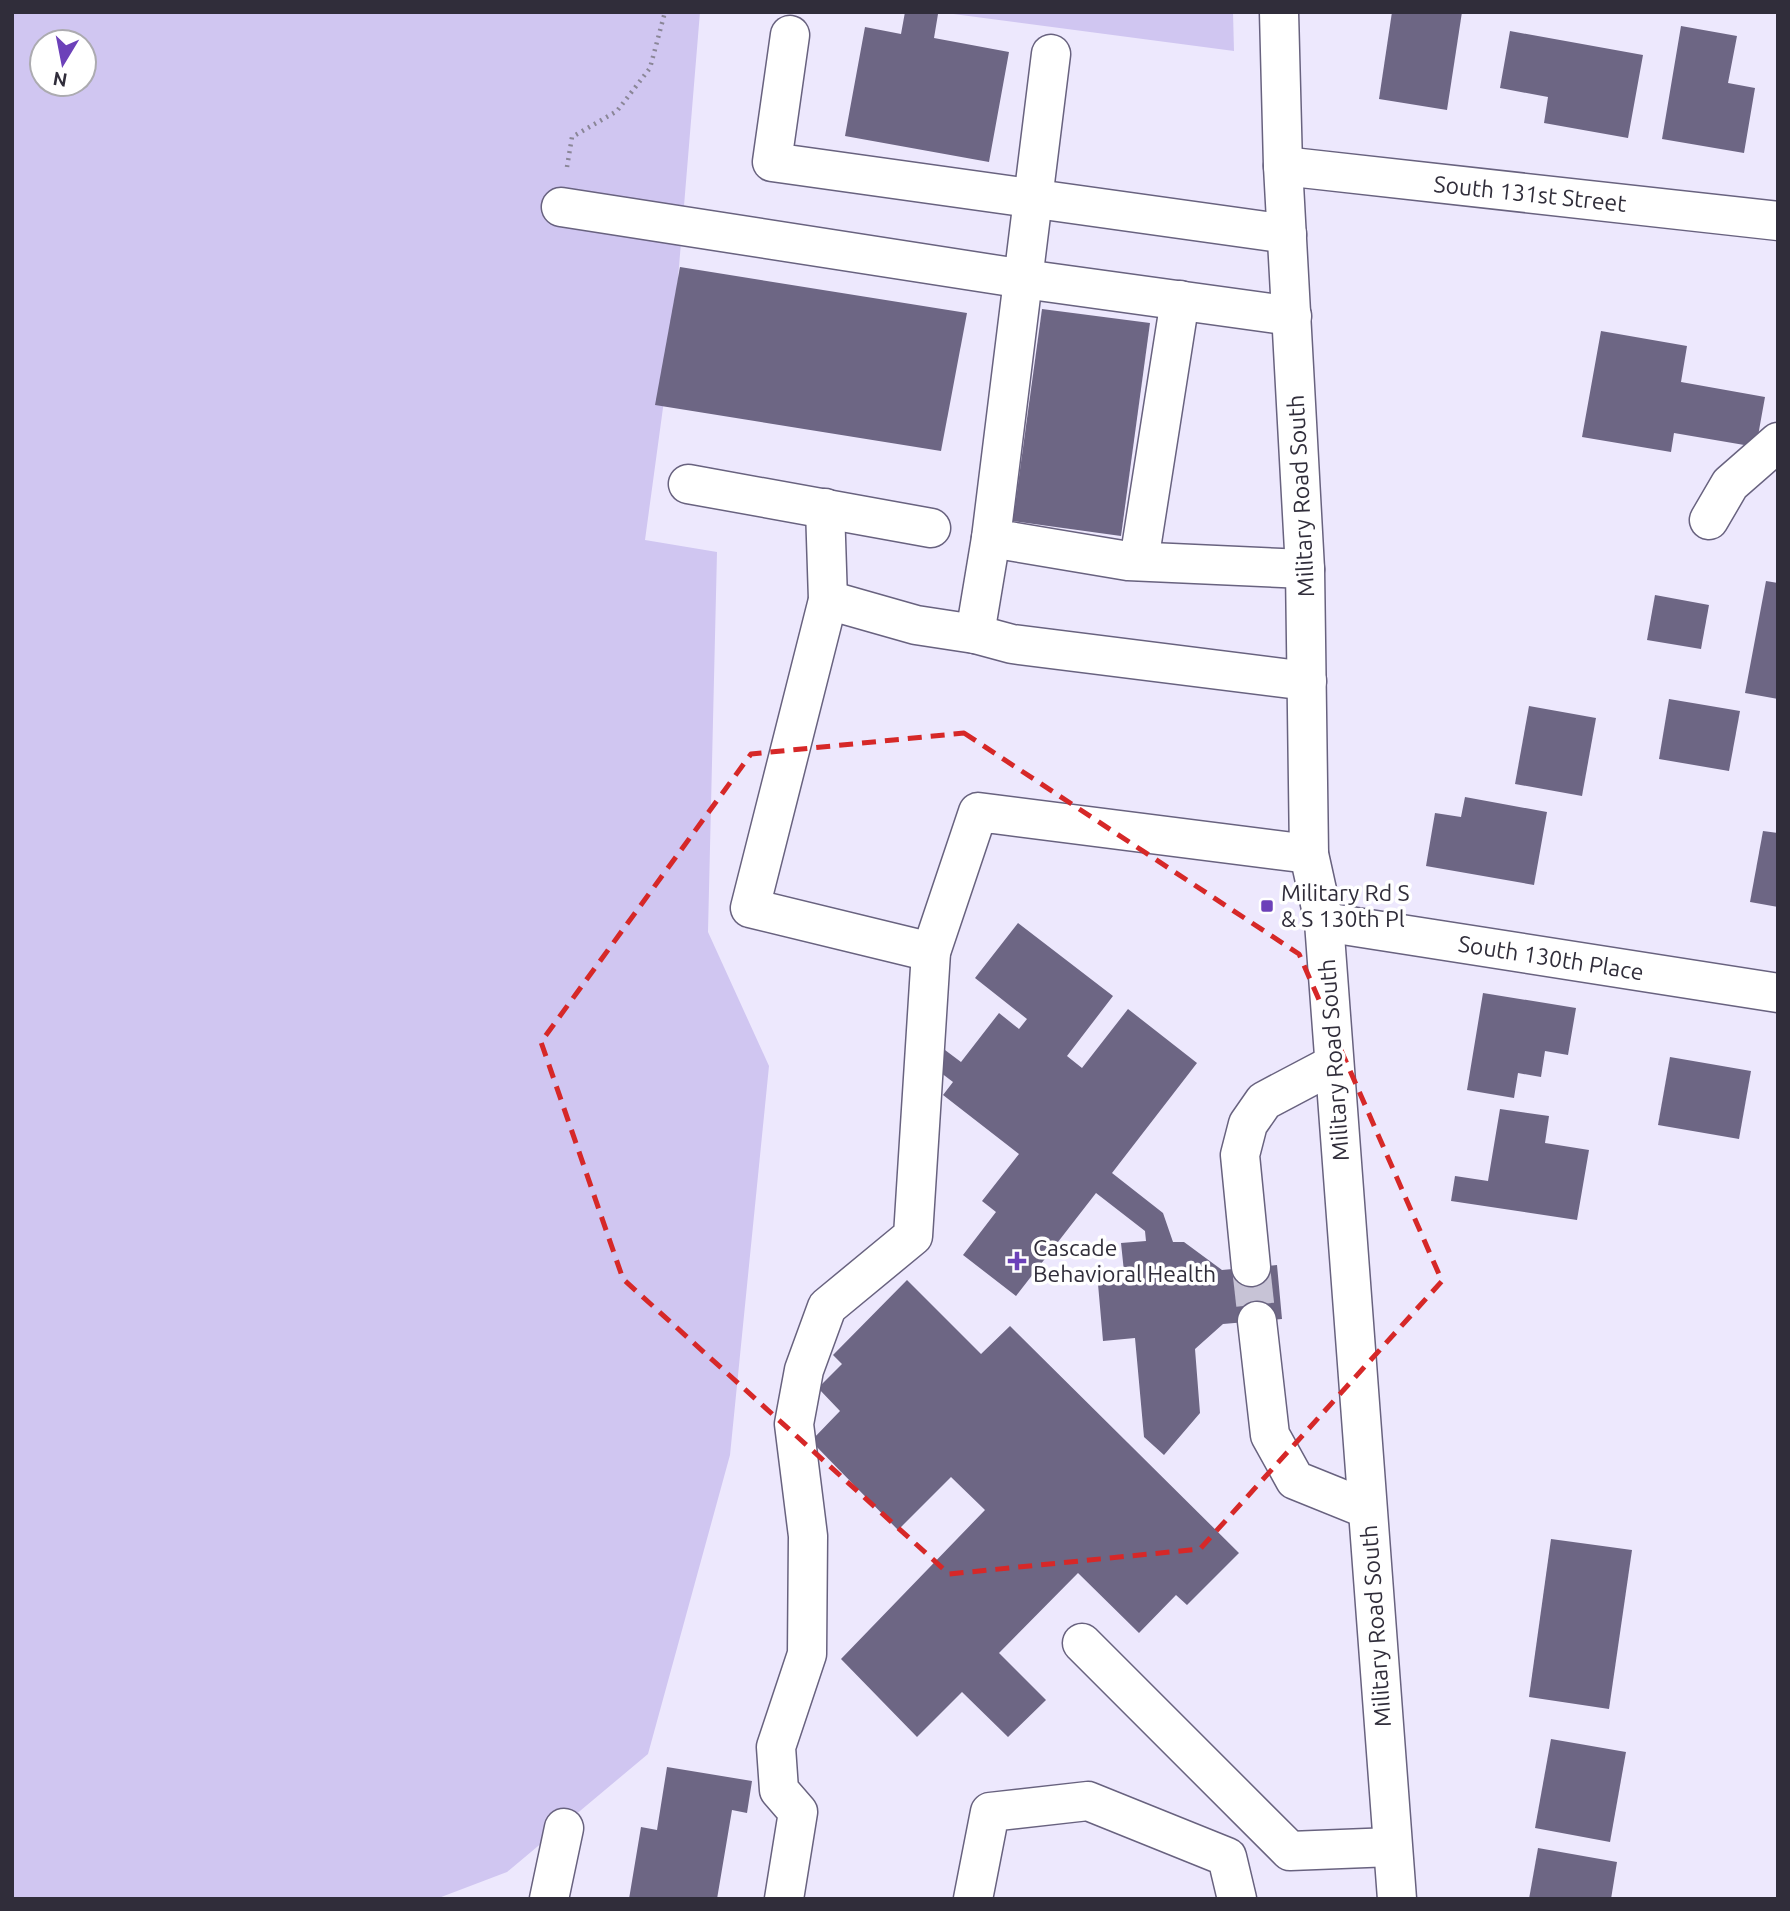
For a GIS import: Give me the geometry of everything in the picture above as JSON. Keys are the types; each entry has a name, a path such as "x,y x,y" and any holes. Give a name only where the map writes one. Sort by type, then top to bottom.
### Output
{"street":[{"name":"Military Road South","path":"1279,12 1283,166 1305,569 1309,855 1324,922 1397,1899"},
{"path":"790,35 772,162 1287,234"},
{"path":"975,634 1024,279 1051,54"},
{"name":"South 131st Street","path":"1283,166 1778,221"},
{"path":"561,207 1024,279 1292,316"},
{"path":"1139,561 1180,300"},
{"path":"1709,520 1730,484 1778,442"},
{"path":"688,484 931,528"},
{"path":"825,508 828,600 750,908 931,952"},
{"path":"990,538 1139,561 1305,569"},
{"path":"828,600 916,625 975,634 1012,644 1307,681"},
{"path":"784,1899 798,1812 779,1790 776,1747 807,1654 808,1536 794,1424 804,1370 827,1307 913,1236 931,952 978,811 1309,855"},
{"name":"South 130th Place","path":"1324,922 1778,993"},
{"path":"1251,1267 1240,1155 1248,1124 1264,1101 1335,1064"},
{"path":"1257,1321 1270,1435 1294,1480 1367,1509"},
{"path":"1082,1643 1290,1851"},
{"path":"973,1899 990,1812 1088,1801 1227,1857 1290,1851 1392,1847"},
{"path":"549,1899 564,1828"},
{"path":"1227,1857 1237,1899"}],"path":[{"path":"561,207 572,137 617,111 650,68 665,12"}],"highlighted area":[{"path":"964,733 1299,954 1442,1281 1200,1549 949,1574 623,1279 541,1042 751,754"}],"shaded area":[{"path":"12,12 700,12 674,327 645,540 717,552 708,932 769,1066 730,1455 648,1754 507,1872 436,1899 12,1899"},
{"path":"938,12 1233,12 1234,51"}],"building":[{"path":"905,12 938,14 934,38 1009,52 989,162 845,136 865,27 901,34"},
{"path":"1392,12 1462,12 1447,110 1379,99"},
{"path":"1681,26 1737,36 1728,83 1755,88 1744,153 1662,139"},
{"path":"1510,31 1643,55 1628,138 1544,123 1548,97 1500,88"},
{"path":"680,267 967,313 941,451 655,405"},
{"path":"1042,309 1150,323 1121,536 1013,521"},
{"path":"1601,331 1687,346 1681,382 1765,397 1756,447 1674,433 1671,452 1582,437"},
{"path":"1766,581 1778,583 1778,699 1745,693"},
{"path":"1655,595 1709,605 1701,649 1647,640"},
{"path":"1669,699 1740,711 1729,771 1659,759"},
{"path":"1529,706 1596,718 1582,796 1515,784"},
{"path":"1465,797 1547,812 1534,885 1426,866 1435,813 1461,817"},
{"path":"1763,831 1778,833 1778,907 1750,902"},
{"path":"1018,923 1113,996 1067,1056 1082,1068 1128,1009 1197,1063 1112,1173 1163,1213 1173,1242 1184,1242 1222,1270 1277,1265 1282,1319 1223,1324 1195,1349 1200,1413 1164,1455 1144,1437 1135,1338 1103,1341 1098,1284 1125,1281 1121,1243 1146,1241 1145,1231 1096,1193 1016,1296 963,1255 996,1212 982,1201 1019,1154 943,1095 953,1082 932,1066 945,1050 961,1062 999,1013 1019,1029 1027,1019 975,978"},
{"path":"1483,993 1576,1008 1568,1055 1545,1051 1541,1077 1518,1073 1514,1098 1467,1090"},
{"path":"1670,1057 1751,1071 1739,1139 1658,1125"},
{"path":"1500,1109 1549,1116 1545,1143 1589,1150 1577,1220 1451,1201 1455,1176 1488,1181"},
{"path":"907,1280 981,1354 1010,1326 1239,1553 1187,1605 1176,1595 1139,1633 1078,1573 999,1653 1046,1700 1008,1737 962,1692 917,1737 841,1659 985,1510 951,1477 898,1530 811,1441 840,1411 818,1388 842,1364 833,1355"},
{"path":"1551,1539 1632,1550 1609,1709 1529,1697"},
{"path":"1551,1739 1626,1752 1610,1842 1535,1828"},
{"path":"667,1767 752,1781 747,1813 732,1810 717,1899 629,1899 641,1827 657,1830"},
{"path":"1538,1848 1617,1862 1611,1899 1529,1899"}],"tunnel":[{"path":"1251,1267 1257,1321"}],"place":[{"name":"Military Rd S & S 130th Pl","path":"1267,906"},
{"name":"Cascade Behavioral Health","path":"1017,1261"}]}
